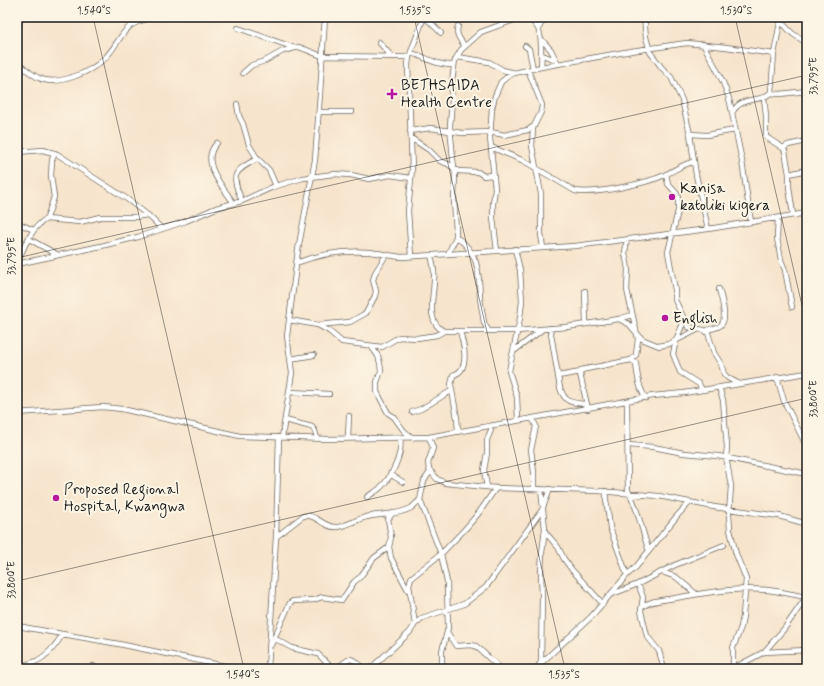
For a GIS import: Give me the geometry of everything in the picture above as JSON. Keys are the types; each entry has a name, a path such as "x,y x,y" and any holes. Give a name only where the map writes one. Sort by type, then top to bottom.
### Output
{"street":[{"path":"17,62 41,79 57,80 73,77 97,66 104,60 126,30 133,24 153,17"},
{"path":"268,669 280,437 285,420 292,373 287,341 296,263 314,160 325,17"},
{"path":"410,256 408,211 411,178 408,90 410,55 425,17 441,33"},
{"path":"448,254 456,237 455,169 450,131 452,100 451,89 454,65 457,57 465,46 484,31 522,17"},
{"path":"526,17 533,21 539,28 542,40 541,67"},
{"path":"539,28 546,17"},
{"path":"644,17 648,48 653,57 671,77 678,91 690,134 693,162 708,229"},
{"path":"17,29 19,18"},
{"path":"780,19 793,34 807,43"},
{"path":"770,93 774,54 780,19"},
{"path":"458,26 458,35 465,46"},
{"path":"238,28 295,48"},
{"path":"542,40 551,50 557,62"},
{"path":"379,42 392,56"},
{"path":"497,251 493,218 495,189 491,132 493,103 498,87 504,79 515,73 557,62 687,43 774,54"},
{"path":"703,44 723,82 730,102 744,172 751,222"},
{"path":"525,46 529,50 531,69 542,105 541,112 534,126 532,150 541,194 540,234 543,248"},
{"path":"243,73 252,65 265,61 283,51 295,48 304,48 322,56 419,55 440,65 454,65"},
{"path":"542,56 557,62"},
{"path":"457,57 489,62 504,70 515,73"},
{"path":"732,113 740,104 764,97 770,93 780,94 807,91"},
{"path":"764,97 766,110 766,136 769,140 783,148 789,174 789,187 793,215"},
{"path":"237,104 239,116 249,145 257,159 269,170 276,186"},
{"path":"318,112 352,112"},
{"path":"410,131 431,128 462,133 491,132 501,135 530,129 534,126"},
{"path":"690,134 707,135 735,130"},
{"path":"410,138 429,150 440,161 448,164 458,171 478,172 482,175 493,177"},
{"path":"783,148 788,145 807,141"},
{"path":"217,143 210,151 210,164 233,202"},
{"path":"491,148 524,161 575,191 588,192 614,188 666,174 680,166 693,162"},
{"path":"17,152 43,150 54,154 127,199 148,215 162,229"},
{"path":"47,218 54,197 52,160 54,154"},
{"path":"242,200 235,185 235,174 257,159"},
{"path":"789,174 807,170"},
{"path":"17,263 58,256 127,240 162,229 276,186 311,177 334,174 369,179 390,175 411,178"},
{"path":"666,174 668,184 677,194 678,198 678,211 668,252 669,262 675,288 675,300 684,321 689,328 706,331 720,326 723,321 724,309 719,289"},
{"path":"296,263 319,255 337,252 364,252 410,256 575,246 708,229 807,213"},
{"path":"17,263 34,230 47,218 80,222 100,217 129,217 148,215"},
{"path":"778,218 776,235 792,307"},
{"path":"17,223 34,230"},
{"path":"456,237 473,252 478,270 480,299 484,323 488,330"},
{"path":"29,239 58,256"},
{"path":"558,376 631,360 636,355 638,339 627,290 628,269 625,253 627,240"},
{"path":"515,249 520,270 522,301 518,331 509,371 517,397 518,420"},
{"path":"289,320 318,325 350,322 366,313 375,296 373,280 374,273 386,255"},
{"path":"431,255 434,278 432,309 436,324 444,331"},
{"path":"585,290 586,324"},
{"path":"318,325 342,342 383,347 399,337 412,338 437,335 444,331 518,331 586,324 619,319 632,315"},
{"path":"619,319 629,324 642,339 659,346 666,345 697,330"},
{"path":"684,321 676,340 673,353 679,370 699,384 702,390"},
{"path":"514,352 544,328"},
{"path":"550,328 560,388 565,400 586,404"},
{"path":"458,431 458,418 451,391 451,385 452,376 460,371 464,362 460,331"},
{"path":"706,331 709,335 713,350 724,374 740,384"},
{"path":"371,346 378,356 381,372 376,382 376,392 388,413 394,417 404,431 413,438"},
{"path":"290,359 314,355"},
{"path":"631,360 636,364 637,376 642,394 646,398"},
{"path":"580,372 588,409"},
{"path":"17,413 81,408 113,408 240,436 413,438 430,437 646,398 807,373"},
{"path":"778,377 784,401 807,447"},
{"path":"642,607 656,601 696,594 746,589 807,596 784,629 764,652 732,668 733,648 741,627 746,589 745,575 737,556 730,530 731,486 726,457 727,447 723,400 719,387"},
{"path":"412,412 421,409 451,391"},
{"path":"290,392 329,394"},
{"path":"627,402 628,492 636,508 642,534 649,551"},
{"path":"348,438 349,416"},
{"path":"532,418 536,426 531,450 534,472 534,489"},
{"path":"285,420 312,427 317,438"},
{"path":"487,487 484,470 488,453 487,440 491,430"},
{"path":"430,437 433,448 428,463 430,472 437,479 446,483 496,488 628,492 779,516 807,524"},
{"path":"367,497 381,488 390,474 398,457 401,445 400,438"},
{"path":"628,445 726,457 807,474"},
{"path":"430,472 424,481 420,500 441,554 446,582 447,632 442,651 442,669"},
{"path":"390,474 403,482"},
{"path":"415,624 409,593 409,585 412,577 441,554 478,514 496,488"},
{"path":"538,667 541,662 541,574 545,532 541,489"},
{"path":"370,669 410,632 415,624 422,618 467,602 486,588 543,507 550,489"},
{"path":"606,491 610,528 627,575"},
{"path":"276,537 303,516 312,516 337,528 362,518 388,516 393,513 400,512 412,507 420,500"},
{"path":"538,667 603,604 627,575 636,567 676,516 690,502"},
{"path":"388,516 391,537 389,547 392,561 409,593"},
{"path":"545,532 558,547 572,570 603,604"},
{"path":"609,596 724,545"},
{"path":"270,649 290,603 293,601 314,600 322,597 342,600 354,582 360,577 374,558 389,547"},
{"path":"662,572 676,577 696,594"},
{"path":"401,576 412,577"},
{"path":"638,584 642,595 642,612 647,636 659,651 664,669"},
{"path":"17,626 119,644 239,669"},
{"path":"447,632 456,646 476,646 501,669"},
{"path":"17,665 29,667 46,656 56,646 62,635"},
{"path":"274,638 292,648 318,654 333,669"},
{"path":"764,652 807,650"},
{"path":"336,669 350,659 355,660 365,669"}],"place":[{"name":"BETHSAIDA Health Centre","path":"392,94"},
{"name":"Kanisa katoliki kigera","path":"672,197"},
{"name":"English","path":"665,318"},
{"name":"Proposed Regional Hospital, Kwangwa","path":"56,498"}]}
